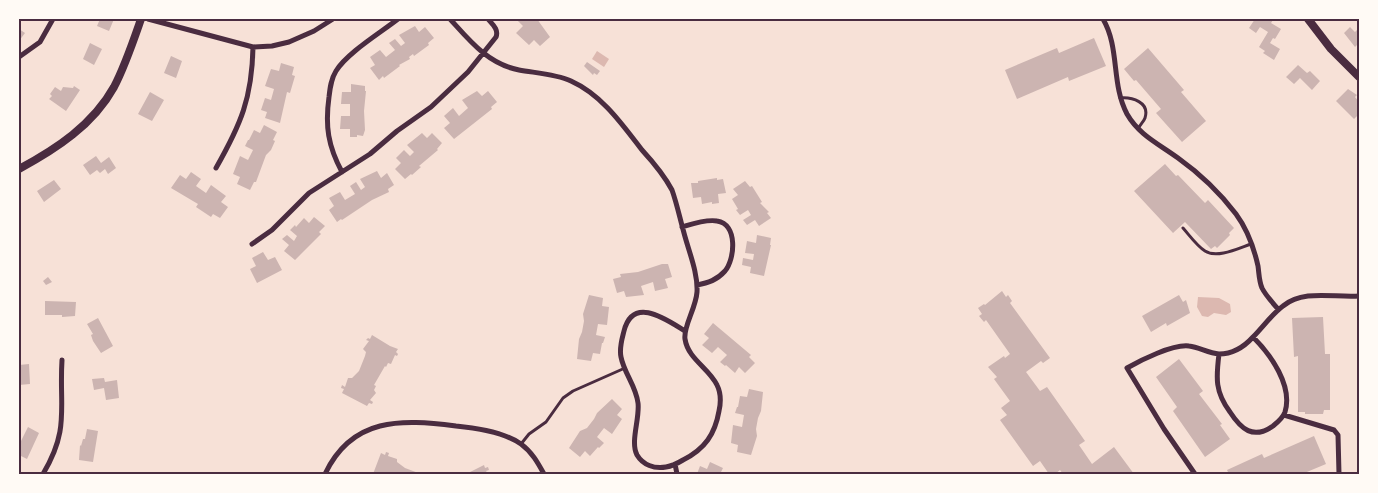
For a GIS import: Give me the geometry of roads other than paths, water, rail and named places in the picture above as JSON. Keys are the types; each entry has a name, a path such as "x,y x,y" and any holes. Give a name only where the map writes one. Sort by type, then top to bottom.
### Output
{"street":[{"path":"19,57 40,42 53,19"},
{"path":"19,169 67,140 102,105 118,78 140,19"},
{"path":"148,19 253,47 272,46 289,42 314,31 333,19"},
{"path":"342,172 328,135 328,108 332,80 341,65 398,19"},
{"path":"450,19 483,53 498,63 509,68 571,80 600,100 616,117 666,180 674,195 697,285 694,308 685,331 686,345 715,382 720,391 720,400 716,423 708,442 696,453 675,464 665,467 654,467 643,463 635,450 638,405 633,386 621,359 620,350 626,323 631,317 641,313 655,314 685,331"},
{"path":"252,244 272,230 303,198 317,187 370,154 430,107 458,82 498,33 488,19"},
{"path":"1103,19 1114,48 1120,98 1128,116 1150,140 1179,159 1214,190 1238,216 1251,244 1263,290 1278,309"},
{"path":"1308,19 1331,49 1359,77"},
{"path":"216,168 244,113 251,75 253,47"},
{"path":"682,227 717,220 726,225 731,234 732,252 727,268 714,281 697,285"},
{"path":"1195,474 1164,430 1127,368 1181,346 1227,354 1238,349 1253,337 1278,309 1290,301 1306,296 1359,296"},
{"path":"1219,354 1217,371 1218,392 1225,406 1240,426 1252,432 1261,432 1272,426 1284,415 1286,397 1279,371 1270,356 1253,337"},
{"path":"43,474 55,452 62,428 62,360"},
{"path":"1284,415 1334,430 1338,440 1339,474"},
{"path":"325,474 333,459 353,438 369,429 387,423 420,423 465,427 494,433 521,444 534,458 544,474"},
{"path":"675,464 677,474"},
{"path":"652,474 654,467"}],"lane":[{"path":"1120,98 1135,98 1142,103 1146,110 1146,117 1138,129"},
{"path":"1183,228 1204,250 1210,253 1220,253 1251,244"},
{"path":"521,444 529,434 546,422 563,398 573,391 625,368"}]}
